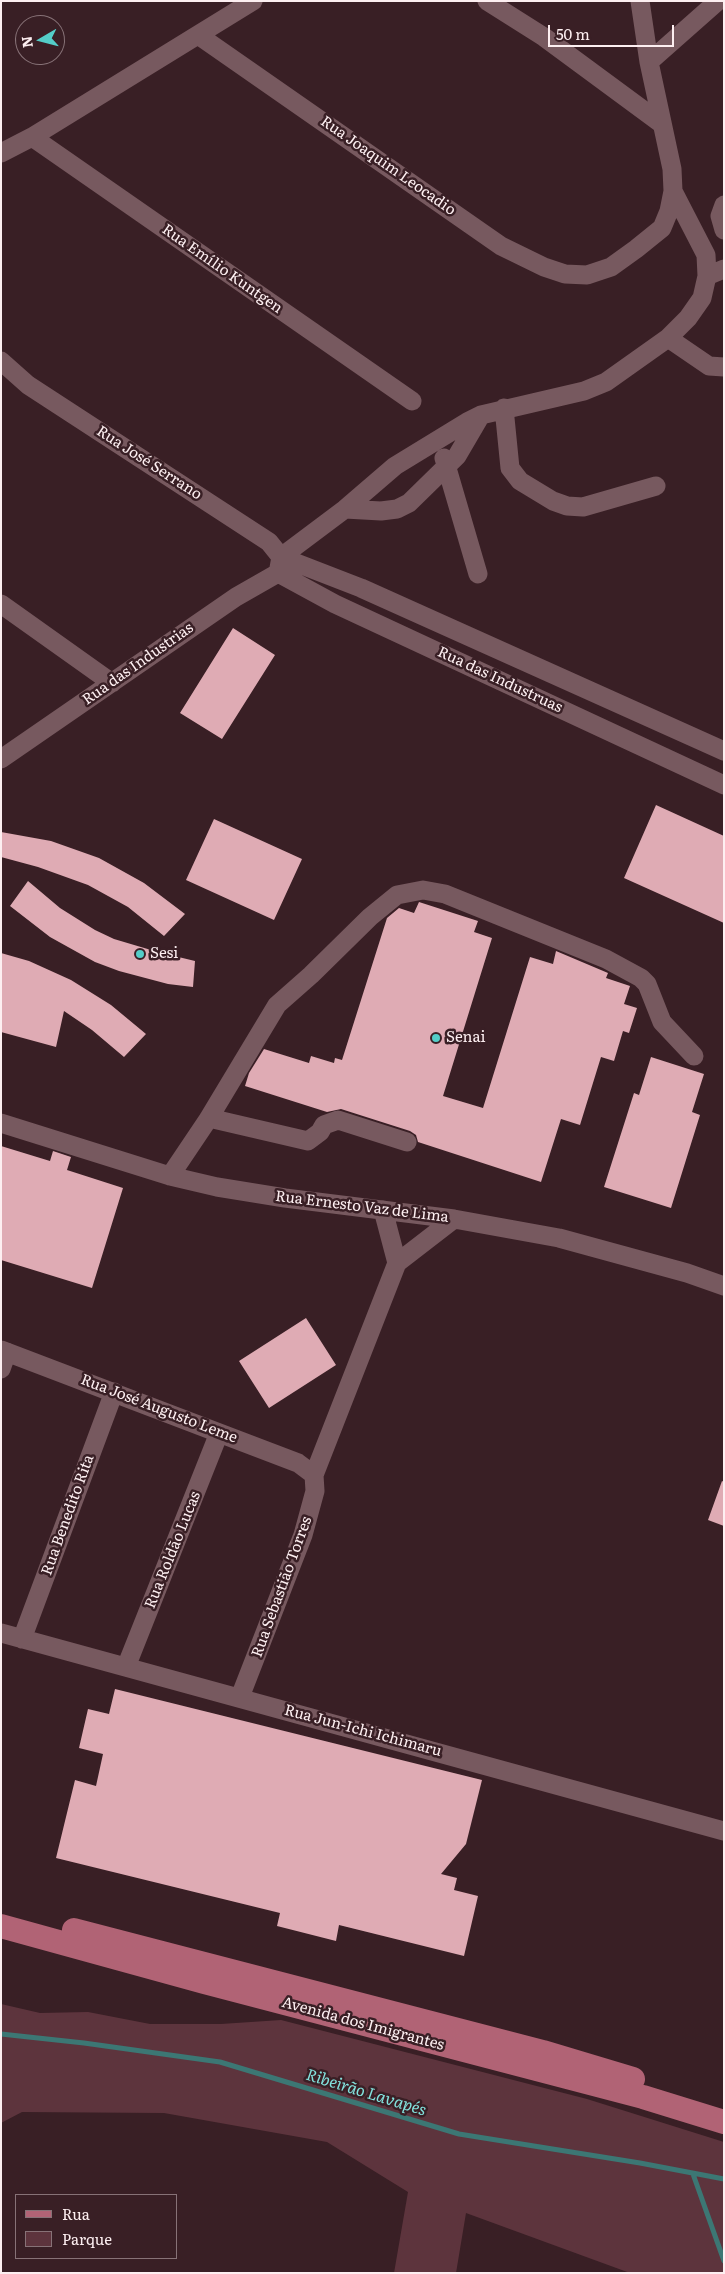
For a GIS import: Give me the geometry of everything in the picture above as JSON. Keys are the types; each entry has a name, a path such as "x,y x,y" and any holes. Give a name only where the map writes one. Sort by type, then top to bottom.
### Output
{"main road":[{"name":"Avenida dos Imigrantes","path":"1,1910 543,2052 724,2106"},
{"name":"Avenida dos Imigrantes","path":"1,1926 204,1982 643,2097 724,2122"}],"street":[{"path":"1,153 32,137 253,1"},
{"path":"487,1 544,37 662,124"},
{"path":"640,1 649,62 672,169 673,191 715,272"},
{"path":"649,62 718,1"},
{"name":"Rua Joaquim Leocadio","path":"198,35 501,246 544,267 565,274 587,275 611,267 662,228 669,211 673,191"},
{"name":"Rua Emílio Kuntgen","path":"32,137 412,400"},
{"path":"724,205 720,216 724,230"},
{"name":"Rua das Industrias","path":"1,759 236,597 279,565 394,466 481,415 584,390 606,382 668,338 688,318 702,298 715,272"},
{"path":"668,338 709,366 724,367"},
{"name":"Rua José Serrano","path":"1,362 28,384 269,542 279,565"},
{"path":"504,408 510,468 520,481 553,501 568,506 583,507 656,486"},
{"path":"345,509 381,511 397,508 409,503 447,468 466,442 481,415"},
{"path":"439,439 478,574"},
{"path":"279,565 361,588 724,751"},
{"name":"Rua das Industruas","path":"279,565 335,604 724,785"},
{"path":"1,604 112,683"},
{"path":"170,1176 209,1118 277,1005 311,975 370,917 397,895 423,890 445,894 606,959 641,978 651,992 662,1022 694,1056"},
{"path":"209,1118 308,1141 320,1132 324,1124 338,1120 407,1142"},
{"name":"Rua Ernesto Vaz de Lima","path":"1,1123 170,1176 246,1192 454,1219 559,1238 687,1273 724,1286"},
{"path":"383,1210 397,1263 454,1219"},
{"name":"Rua Sebastião Torres","path":"240,1697 302,1535 315,1491 314,1475 397,1263"},
{"name":"Rua José Augusto Leme","path":"3,1357 114,1392 298,1463 314,1475"},
{"name":"Rua Benedito Rita","path":"22,1639 114,1392"},
{"name":"Rua Roldão Lucas","path":"126,1668 219,1433"},
{"name":"Rua Jun-Ichi Ichimaru","path":"1,1633 724,1831"}],"green space":[{"path":"1,2004 40,2013 88,2012 150,2024 221,2024 281,2020 587,2099 724,2142 724,2273 630,2273 466,2213 456,2273 394,2273 408,2192 327,2142 164,2113 22,2112 1,2123"}],"building":[{"path":"233,628 275,655 222,739 180,713"},
{"path":"656,805 724,836 724,923 624,878"},
{"path":"214,819 302,859 274,920 186,880"},
{"path":"1,832 51,841 99,858 144,883 185,914 164,936 128,907 88,885 38,867 1,857"},
{"path":"28,881 60,908 95,930 114,939 151,950 149,952 195,961 193,987 168,984 119,971 95,962 50,937 10,906"},
{"path":"419,902 478,921 474,932 492,938 443,1096 483,1108 530,957 553,964 556,951 608,973 606,978 630,986 624,1004 637,1008 629,1033 623,1031 614,1061 601,1057 580,1125 561,1119 541,1182 418,1142 416,1135 410,1131 341,1109 327,1112 245,1086 249,1073 264,1049 309,1063 311,1056 334,1063 335,1058 342,1060 387,918 399,908 414,913"},
{"path":"1,953 29,961 71,980 111,1005 146,1034 124,1057 92,1030 64,1011 56,1047 1,1032"},
{"path":"651,1057 704,1074 692,1112 700,1115 671,1208 604,1187 634,1093 639,1095"},
{"path":"1,1146 50,1161 53,1151 71,1157 67,1170 123,1188 92,1288 1,1260"},
{"path":"306,1318 336,1365 269,1408 239,1361"},
{"path":"722,1481 724,1482 724,1526 708,1520"},
{"path":"115,1689 482,1780 466,1844 441,1874 457,1878 454,1890 478,1896 464,1956 339,1925 336,1941 277,1926 280,1913 56,1858 75,1780 96,1786 103,1754 79,1748 88,1709 109,1714"}],"waterway":[{"name":"Ribeirão Lavapés","path":"1,2034 84,2043 220,2062 459,2134 640,2163 724,2179"},
{"path":"693,2174 724,2261"}],"place":[{"name":"Sesi","path":"140,954"},
{"name":"Senai","path":"436,1038"}]}
